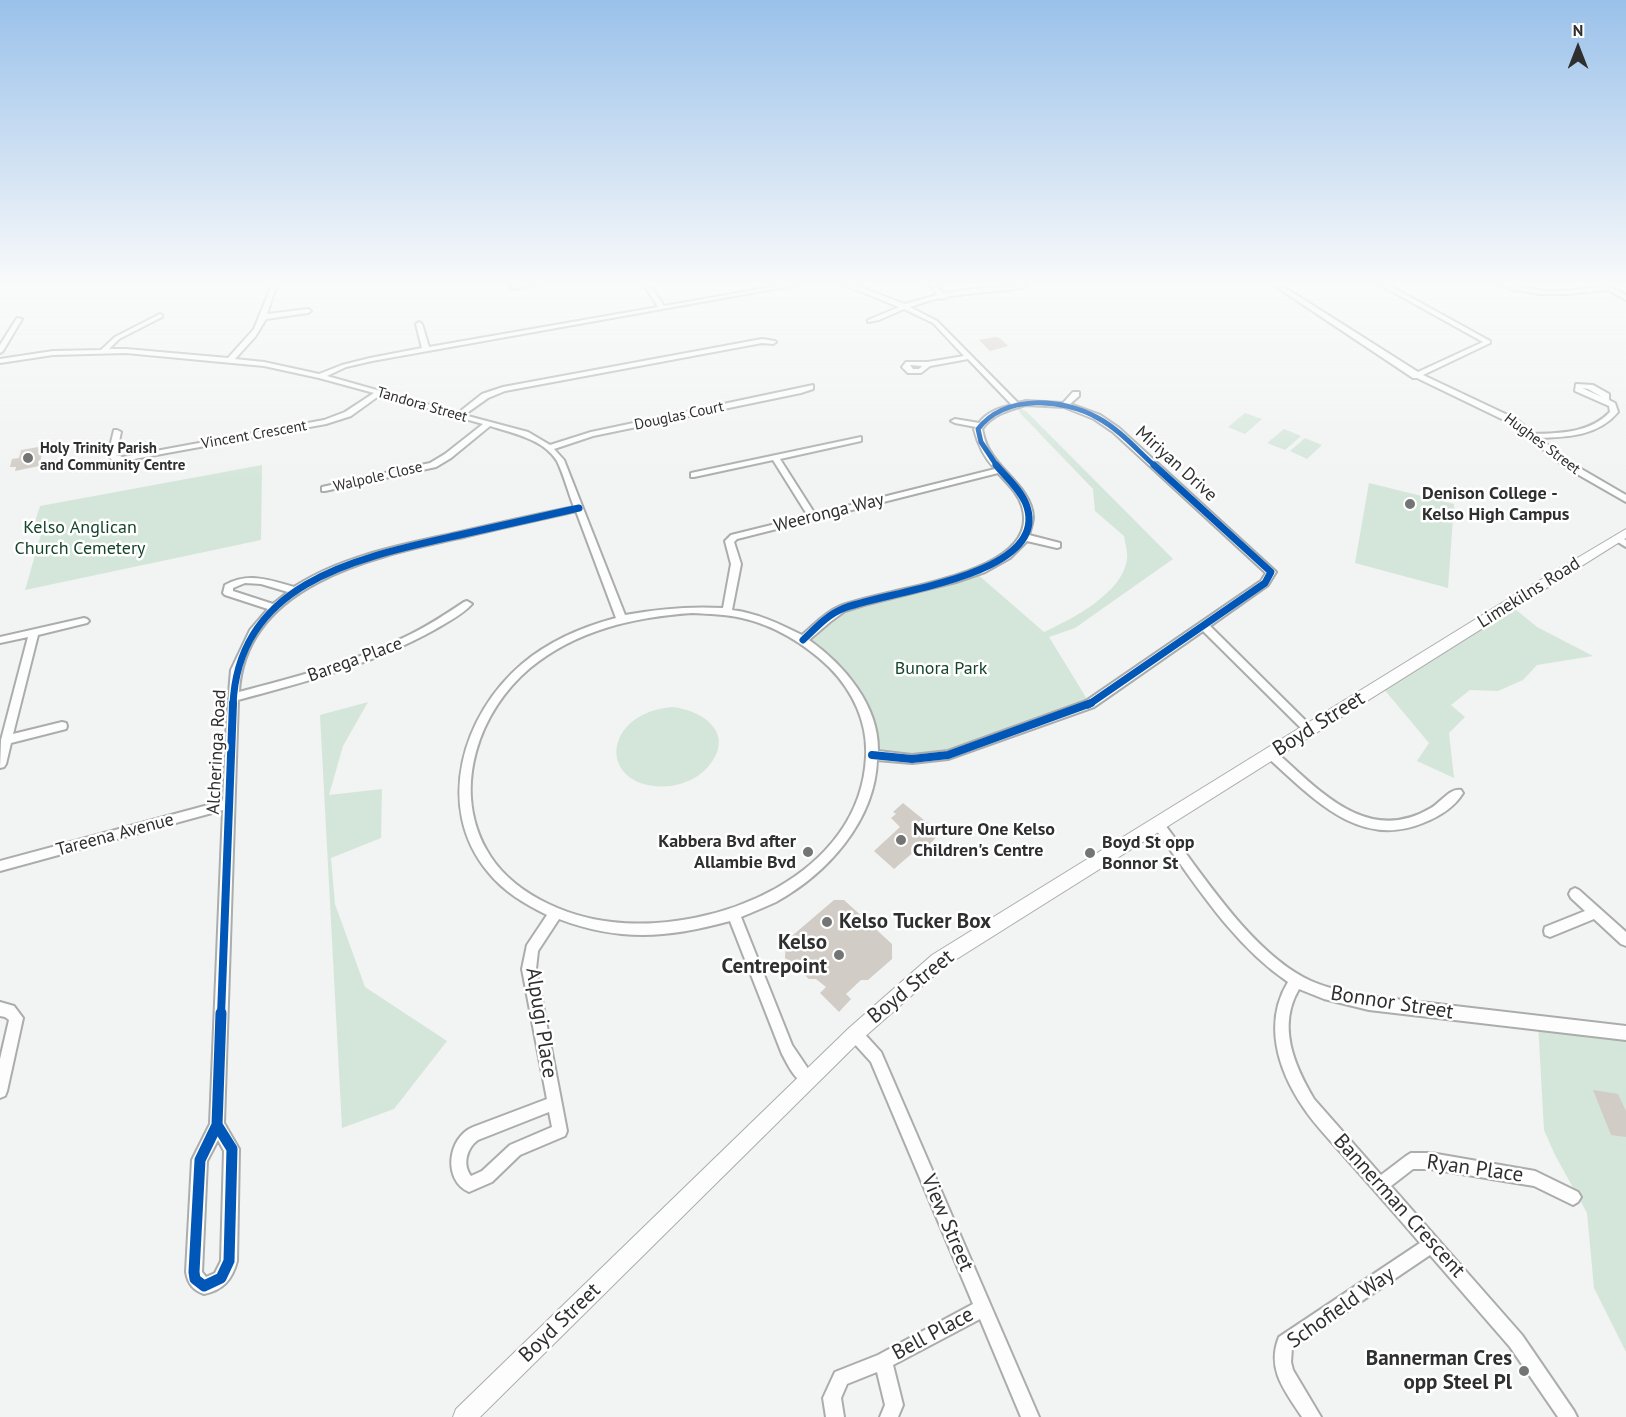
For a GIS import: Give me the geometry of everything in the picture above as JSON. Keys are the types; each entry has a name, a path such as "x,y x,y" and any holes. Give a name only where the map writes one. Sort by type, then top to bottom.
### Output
{"main road":[{"name":"Limekilns Road","path":"1433,653 1509,604 1623,539"},
{"name":"Boyd Street","path":"464,1417 808,1079 889,1002 938,961 1433,653"}],"street":[{"path":"102,351 105,348"},
{"path":"230,360 242,348"},
{"path":"320,376 356,362 431,348"},
{"path":"459,415 485,396 503,389 724,348"},
{"path":"960,348 1016,405"},
{"name":"Hughes Street","path":"1373,348 1416,376 1501,413 1578,472 1626,499"},
{"path":"1416,376 1475,348"},
{"name":"Tandora Street","path":"0,361 53,353 102,351 230,360 320,376 525,434 549,448 560,460 621,618"},
{"path":"928,364 969,357"},
{"name":"Douglas Court","path":"549,448 583,436 801,391 810,387"},
{"name":"Vincent Crescent","path":"117,432 112,455 123,459 327,422 348,414 379,393"},
{"path":"1065,405 1076,393"},
{"path":"1533,436 1594,428 1614,412 1612,405 1605,400"},
{"name":"Miriyan Drive","path":"872,755 912,759 948,756 1090,705 1264,583 1271,572 1109,424 1082,410 1065,405 1035,403 1016,405 999,411 980,425"},
{"path":"803,640 834,615 848,607 988,568 1012,553 1024,537 1029,523 1027,508 1017,489 981,445 980,425 955,421"},
{"name":"Walpole Close","path":"325,489 433,465 488,424"},
{"path":"694,475 858,439"},
{"path":"775,457 813,517"},
{"name":"Weeronga Way","path":"727,612 735,570 729,544 731,539 739,534 1000,470"},
{"name":"Alcheringa Road","path":"217,1125 232,1149 229,1261 227,1269 218,1282 204,1286 195,1280 194,1272 200,1160 217,1125 234,697 240,659 256,629 296,591 330,571 380,553 579,508"},
{"path":"1024,537 1056,545"},
{"path":"276,608 228,593 228,588 238,580 250,578 296,591"},
{"name":"Barega Place","path":"234,697 352,664 427,632 467,604"},
{"path":"666,611 727,612 765,621 803,640 826,657 855,691 864,710 870,733 872,755 864,799 836,846 794,883 764,902 734,914 690,926 628,929 579,921 555,914 513,887 482,854 466,808 464,783 471,744 487,712 508,683 524,668 567,639 585,630 621,618 666,611"},
{"path":"0,640 84,621"},
{"path":"1203,625 1310,730"},
{"path":"0,764 34,633"},
{"path":"6,740 62,726"},
{"path":"1271,754 1348,817 1380,828 1396,827 1426,817 1440,810 1457,793"},
{"name":"Tareena Avenue","path":"0,866 229,804"},
{"name":"Bonnor Street","path":"1158,824 1244,936 1297,981 1335,997 1369,1003 1626,1033"},
{"path":"1575,894 1626,940"},
{"path":"1550,931 1596,912"},
{"name":"Alpugi Place","path":"555,914 532,949 529,969 555,1103 560,1131 515,1150 480,1181 469,1184 461,1176 459,1150 468,1137 555,1103"},
{"path":"734,914 787,1049 796,1065 808,1079"},
{"name":"Bannerman Crescent","path":"1297,981 1290,990 1281,1018 1284,1053 1290,1071 1309,1104 1516,1341 1568,1417"},
{"path":"0,1009 13,1014 15,1018 0,1091"},
{"name":"View Street","path":"855,1034 876,1057 1030,1417"},
{"name":"Ryan Place","path":"1380,1185 1411,1161 1431,1161 1535,1179 1573,1197"},
{"name":"Schofield Way","path":"1312,1417 1283,1370 1280,1353 1285,1343 1432,1244"},
{"name":"Bell Place","path":"836,1417 832,1398 841,1378 884,1360 983,1308"},
{"name":"Bell Place","path":"884,1360 894,1405 889,1417"}],"green space":[{"name":"Bunora Park","path":"1016,405 1027,412 1173,559 1075,628 1049,637 1090,704 948,755 872,755 855,691 803,640 840,610 976,573 1044,632 1082,612 1106,594 1123,571 1127,559 1124,536 1095,511 1093,489 1020,413"},
{"path":"1245,413 1262,419 1245,434 1228,427"},
{"path":"1284,429 1301,436 1285,450 1267,443"},
{"path":"1305,438 1322,445 1307,459 1290,451"},
{"name":"Kelso Anglican Church Cemetery","path":"262,465 261,540 25,590 44,524 34,525 40,506"},
{"path":"1369,483 1454,504 1448,588 1355,563"},
{"path":"1509,604 1537,627 1593,656 1537,665 1523,680 1498,691 1470,690 1451,705 1465,717 1449,733 1454,778 1417,761 1429,743 1383,688"},
{"path":"368,702 343,746 329,795 382,789 381,838 331,858 335,904 365,987 447,1041 394,1109 342,1128 320,715"},
{"path":"673,707 685,709 706,719 718,735 719,745 707,768 690,780 671,786 647,785 630,777 620,766 616,751 620,736 631,723 648,712"},
{"path":"1538,1023 1626,1033 1626,1352 1594,1288 1587,1213 1544,1130"}],"building":[{"name":"Holy Trinity Parish and Community Centre","path":"44,446 39,466 15,471 16,467 10,467 12,459 19,458 21,450"},
{"name":"Nurture One Kelso Children's Centre","path":"903,803 940,833 928,846 924,843 894,869 874,851 900,827 891,818 896,814 893,812"},
{"name":"Kelso Centrepoint","path":"834,900 844,900 892,944 892,959 868,980 861,980 846,994 851,999 839,1012 820,993 826,987 816,979 809,979 785,958 786,941"},
{"path":"1593,1090 1618,1094 1626,1111 1626,1137 1611,1135"}],"cycle path":[{"path":"803,640 842,609 952,580 982,569 1007,556 1024,539 1029,518 1026,505 1012,483 987,453 978,429 985,420 999,411 1026,403 1065,405 1097,417 1116,430 1271,572 1265,583 1090,704 948,755 912,759 872,755"},
{"path":"217,1125 200,1160 194,1272 195,1279 204,1286 221,1278 229,1261 232,1149 217,1125 232,717 236,670 253,632 274,608 299,588 328,572 359,560 579,508"}],"place":[{"name":"Holy Trinity Parish and Community Centre","path":"28,458"},
{"name":"Denison College - Kelso High Campus","path":"1410,504"},
{"name":"Nurture One Kelso Children's Centre","path":"901,840"},
{"name":"Kabbera Bvd after Allambie Bvd","path":"808,852"},
{"name":"Boyd St opp Bonnor St","path":"1090,853"},
{"name":"Kelso Tucker Box","path":"827,922"},
{"name":"Kelso Centrepoint","path":"839,955"},
{"name":"Bannerman Cres opp Steel Pl","path":"1524,1371"}]}
